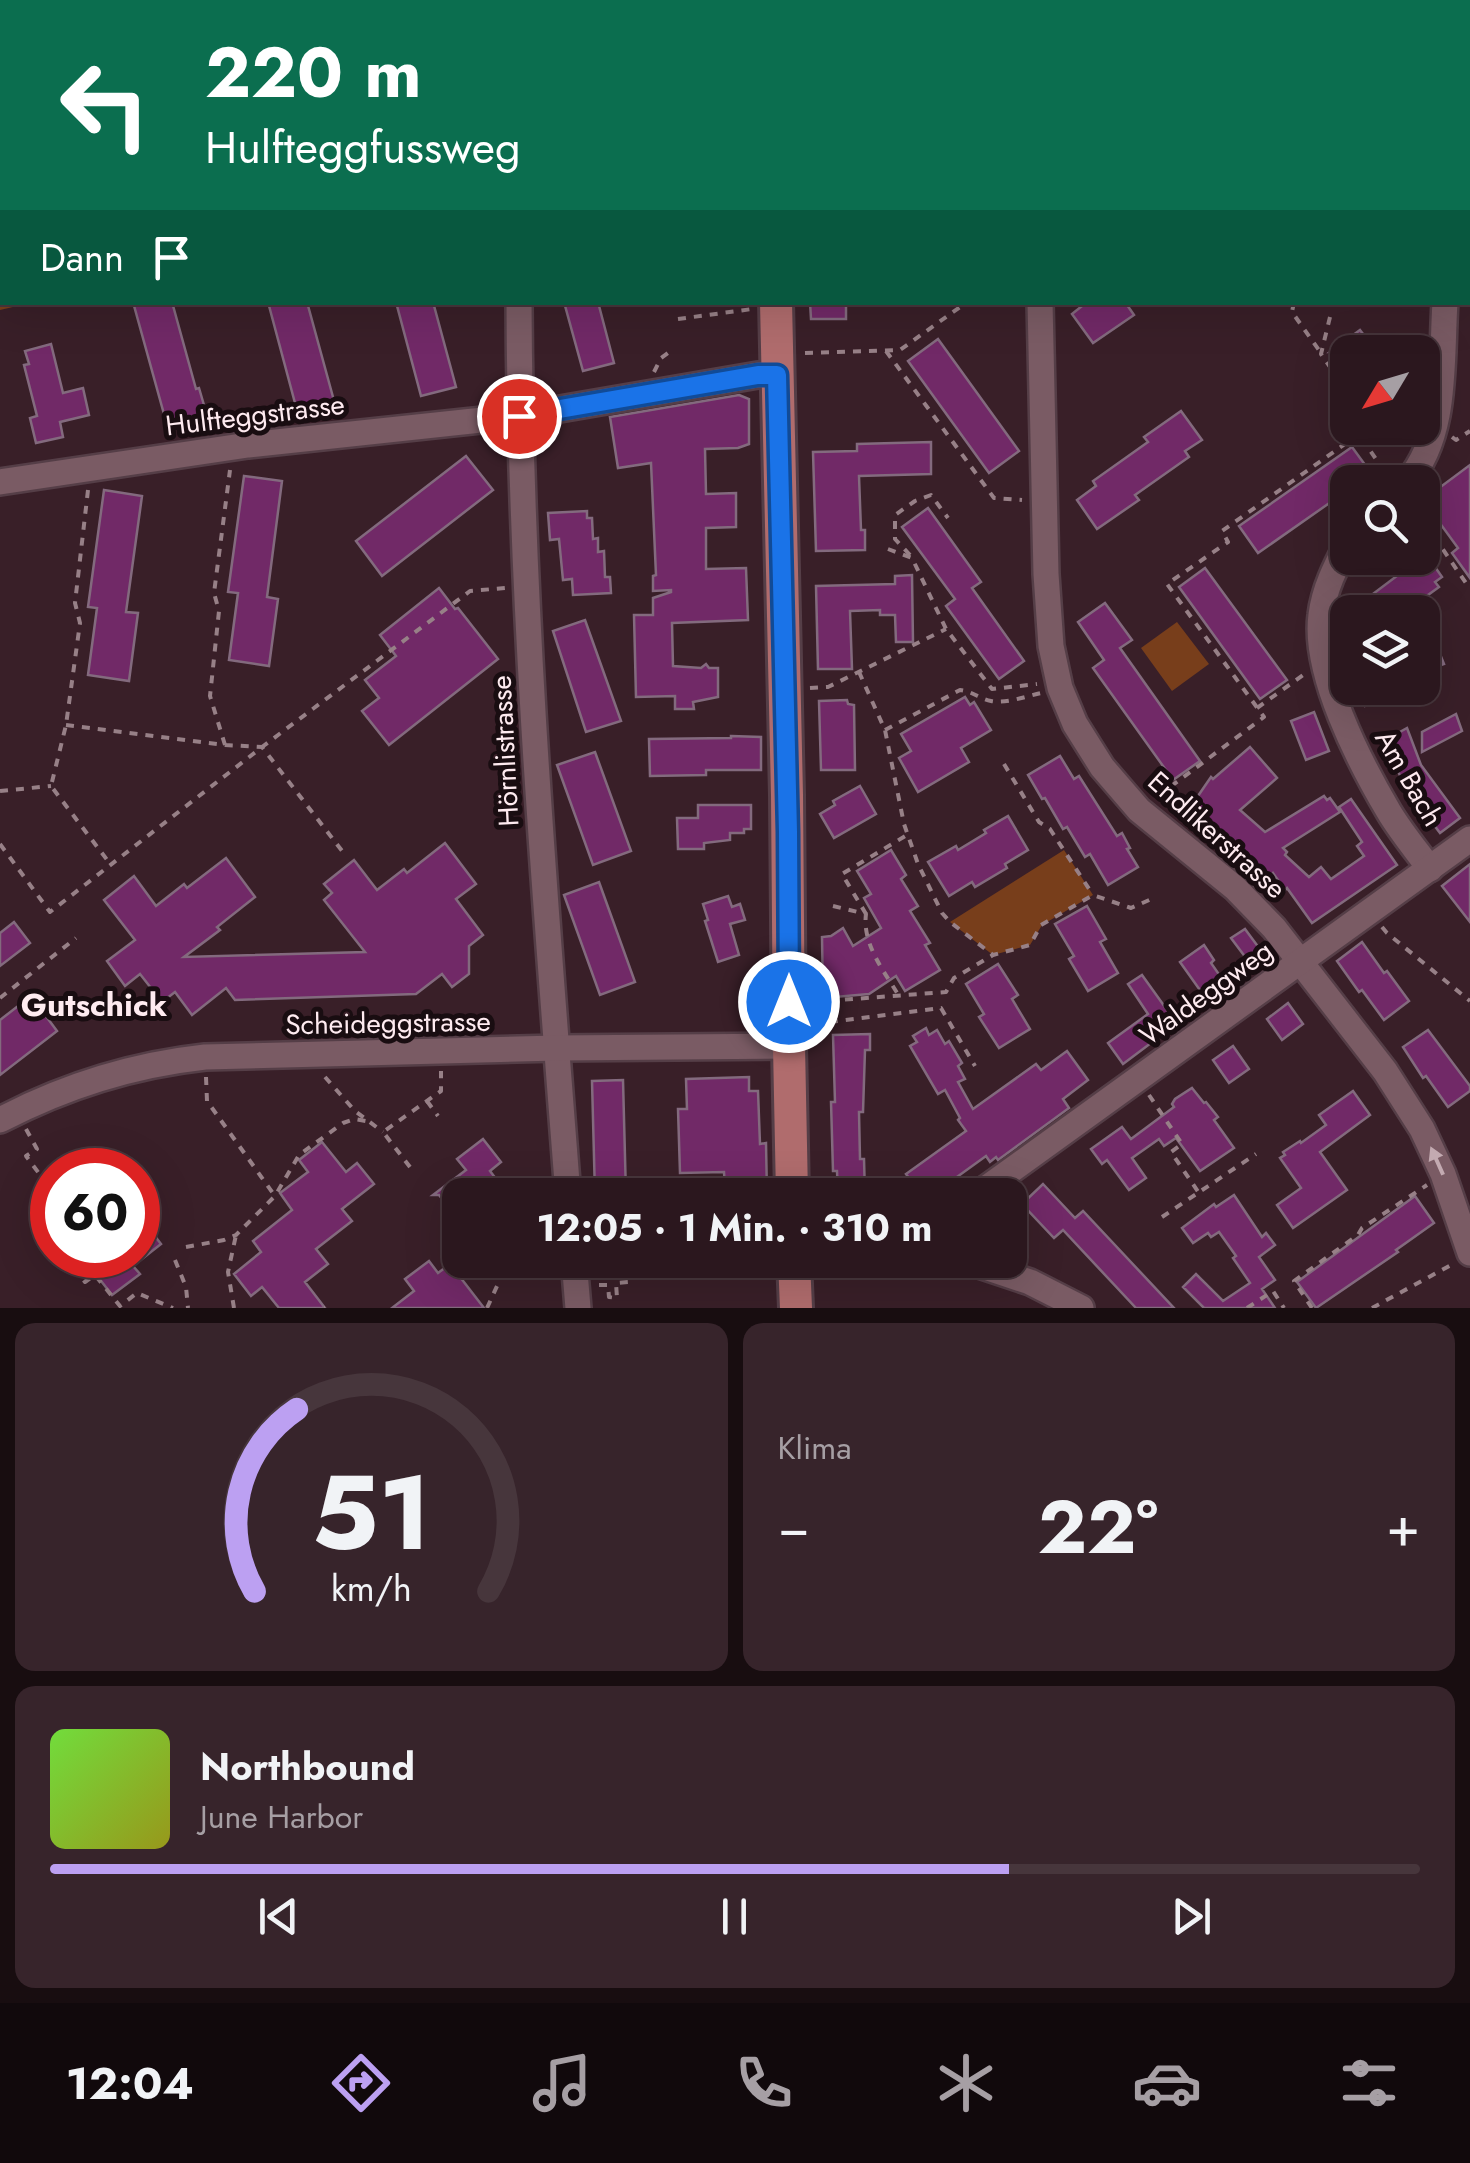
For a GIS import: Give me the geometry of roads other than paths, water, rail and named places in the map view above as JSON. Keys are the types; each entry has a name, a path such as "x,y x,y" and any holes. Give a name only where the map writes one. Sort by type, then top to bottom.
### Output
{"main road":[{"path":"766,306 786,364 789,888 799,1035 793,1178"},
{"path":"795,1278 796,1308"}],"street":[{"name":"Hörnlistrasse","path":"519,305 519,416 536,797 567,1178"},
{"name":"Endlikerstrasse","path":"1040,305 1051,646 1075,724 1102,767 1139,810 1235,888 1274,928 1384,1071 1422,1129 1443,1174 1462,1258"},
{"path":"1418,465 1437,425 1445,305"},
{"name":"Hulfteggstrasse","path":"0,482 233,447 519,416 758,375 786,364"},
{"name":"Am Bach","path":"1332,575 1320,618 1324,664 1335,702 1390,814 1430,869"},
{"name":"Waldeggweg","path":"1000,1178 1470,840"},
{"name":"Scheideggstrasse","path":"8,1116 100,1078 153,1064 205,1058 557,1048 799,1035"},
{"path":"1018,1278 1081,1308"}],"district":[{"name":"Gutschick","path":"94,1005"}]}
